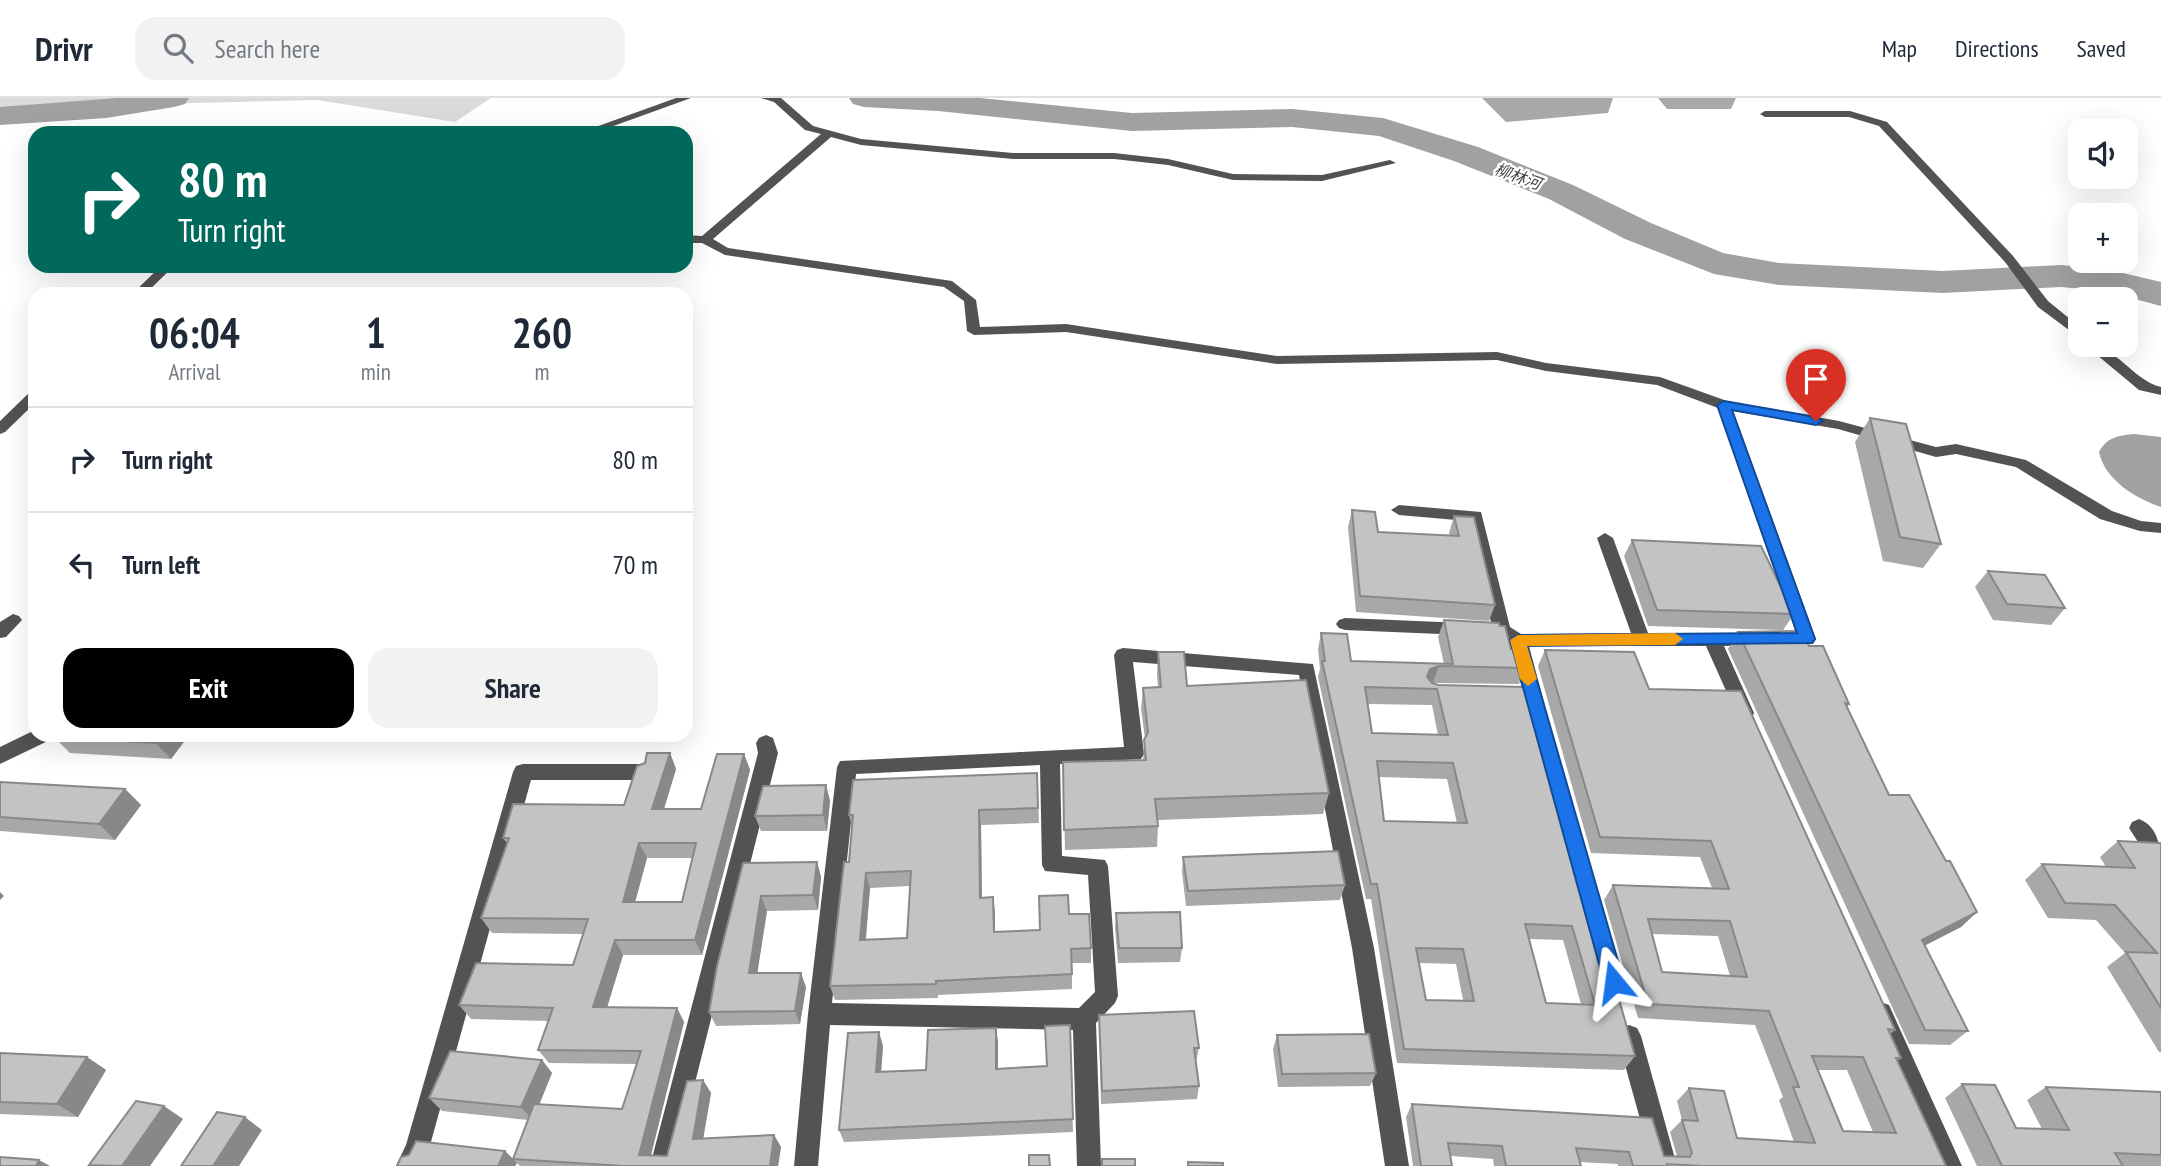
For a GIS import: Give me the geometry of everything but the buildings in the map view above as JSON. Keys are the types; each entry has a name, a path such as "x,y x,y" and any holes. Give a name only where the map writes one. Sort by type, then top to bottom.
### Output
{"street":[{"path":"604,126 686,98"},
{"path":"766,98 784,105 809,128 861,142 1013,156 1114,156 1168,162 1233,177 1322,178 1390,163"},
{"path":"1835,98 1850,114"},
{"path":"1765,114 1850,114 1883,124 2009,259 2043,304 2068,324"},
{"path":"705,240 829,133"},
{"path":"693,239 705,240 725,251 948,284 970,300 974,331 1066,328 1277,360 1497,356 1546,368 1660,381 1724,405 1839,425 1936,452 1956,449 2021,463 2106,515 2140,526 2161,528"},
{"path":"146,287 160,273"},
{"path":"2107,357 2144,387 2161,391"},
{"path":"0,429 28,402"},
{"path":"1345,624 1642,640 1807,639 1724,405"},
{"path":"1399,510 1475,516 1496,633 1532,694 1544,733"},
{"path":"1605,538 1642,640"},
{"path":"1712,639 1752,727"},
{"path":"806,1166 819,1014 848,767 1134,754 1123,655 1307,669 1363,947 1397,1166"},
{"path":"1508,694 1532,694"},
{"path":"0,756 29,742"},
{"path":"662,1166 768,752 766,743"},
{"path":"819,1014 1084,1019 1107,996 1098,866 1052,865 1050,757"},
{"path":"408,1166 417,1149 523,772 643,772"},
{"path":"2138,828 2161,861"},
{"path":"1871,990 1950,1166"},
{"path":"1084,1019 1089,1166"},
{"path":"1625,1022 1665,1166"}],"shaded area":[{"path":"0,98 491,98 455,122 317,100 0,108"},
{"path":"2134,434 2161,437 2161,507 2122,487 2102,462 2099,452 2109,440"}],"waterway":[{"name":"柳林河","path":"0,116 106,109 174,98"},
{"name":"柳林河","path":"864,98 938,102 1132,122 1292,118 1383,127 1466,154 1561,192 1638,231 1714,263 1779,274 1943,282 2061,276 2106,280 2161,294"}],"slow traffic":[{"path":"1528,679 1518,640 1675,639"}],"route":[{"path":"1614,982 1518,640 1807,639 1724,405 1816,421"}]}
